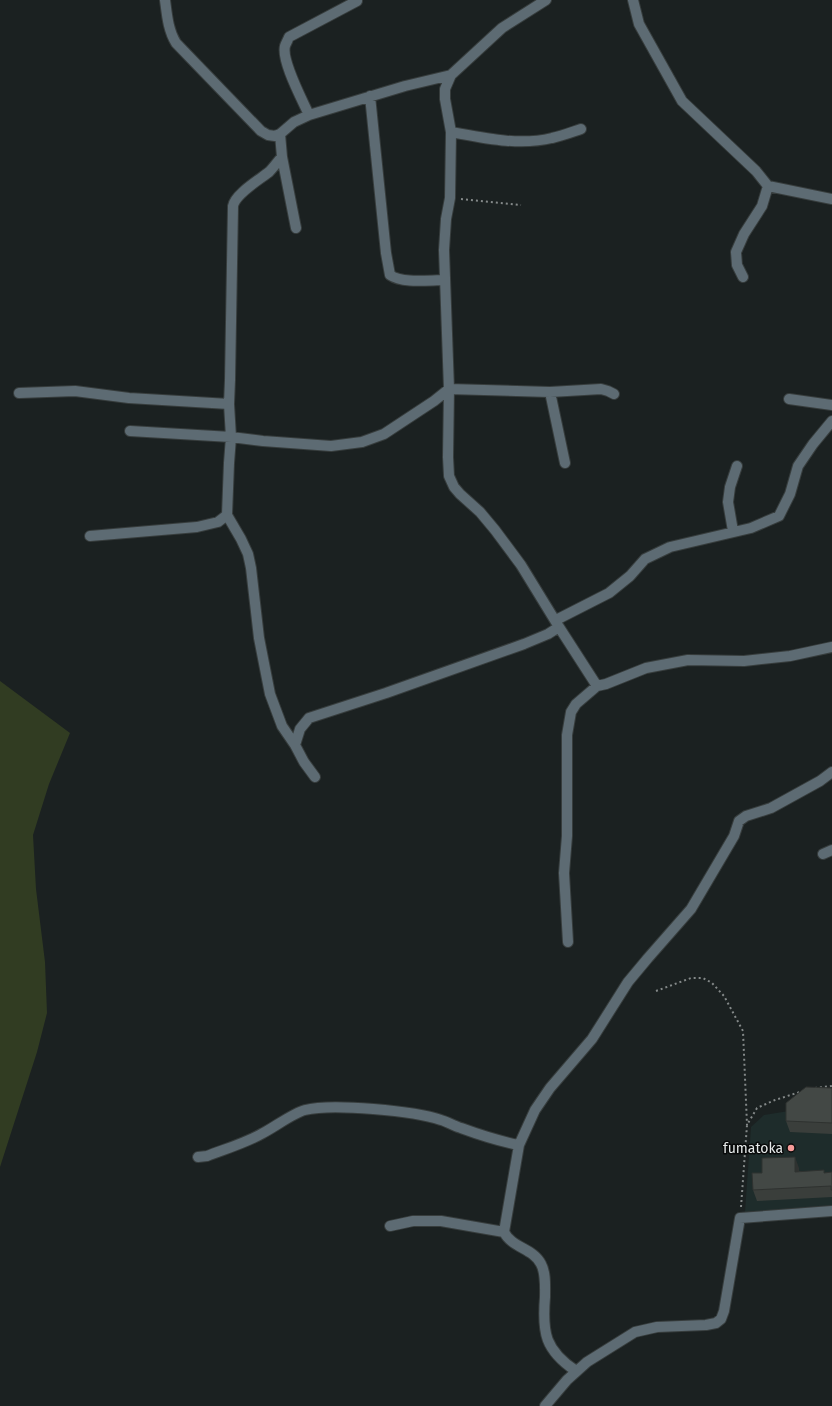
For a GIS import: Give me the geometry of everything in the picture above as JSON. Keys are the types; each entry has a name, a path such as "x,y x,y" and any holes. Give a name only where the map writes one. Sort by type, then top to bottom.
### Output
{"street":[{"path":"164,0 171,35 176,43 261,131 268,135 275,136 280,134 294,122 309,115 370,96 451,74"},
{"path":"546,0 502,28 451,74 445,89 445,99 451,132 450,198 446,219 444,250 444,280 450,389 448,420 448,467 449,476 454,486 460,494 480,512 521,565 597,686"},
{"path":"633,0 639,24 682,101 756,171 768,186 832,199"},
{"path":"309,115 285,57 285,47 289,38 357,1"},
{"path":"370,96 386,252 390,275 396,279 402,280 444,280"},
{"path":"451,132 492,140 526,141 553,138 581,128"},
{"path":"280,134 282,157 296,228"},
{"path":"282,157 270,170 234,202 229,404 231,436 227,516 248,554 259,638 270,694 282,726 315,777"},
{"path":"743,277 737,265 736,252 744,234 762,206 768,186"},
{"path":"130,430 231,436 262,441 331,446 362,442 384,434 450,389 550,392 601,389 614,394"},
{"path":"20,393 75,392 129,398 229,404"},
{"path":"550,392 565,463"},
{"path":"789,399 832,405"},
{"path":"295,745 300,729 310,718 386,693 548,634 558,624 609,593 630,576 645,559 670,547 750,528 779,516 790,494 798,466 813,444 832,421"},
{"path":"733,531 728,502 730,487 737,466"},
{"path":"90,536 196,527 218,522 227,516"},
{"path":"568,942 564,873 567,836 567,735 571,712 576,704 597,686 606,684 646,668 688,660 744,661 790,656 832,648"},
{"path":"576,1371 556,1354 547,1340 544,1327 545,1277 540,1262 530,1251 510,1241 504,1232 519,1144 535,1110 550,1088 592,1039 628,982 691,909 734,836 739,821 746,816 771,808 820,781 832,772"},
{"path":"198,1157 207,1156 262,1134 303,1110 313,1108 362,1109 428,1117 441,1120 494,1139 519,1144"},
{"path":"545,1406 576,1371 597,1355 635,1332 656,1327 706,1325 716,1323 721,1319 727,1299 740,1218 832,1212"},
{"path":"390,1226 413,1221 441,1221 504,1232"}],"path":[{"path":"450,198 521,205"},
{"path":"656,991 691,978 703,978 712,983 724,996 743,1031 747,1125 740,1218"},
{"path":"747,1125 757,1108 775,1100 809,1089 832,1086"}],"shaded area":[{"name":"fumatoka","path":"832,1098 832,1205 745,1212 751,1127 764,1115 789,1111"}],"green space":[{"path":"0,681 70,733 49,784 33,835 36,889 45,962 47,1013 37,1052 0,1167"}],"building":[{"path":"806,1087 832,1088 832,1123 786,1121 786,1103"},
{"path":"795,1157 795,1172 824,1170 824,1173 832,1172 832,1190 831,1186 753,1190 752,1173 762,1173 762,1158"}],"place":[{"name":"fumatoka","path":"791,1148"}]}
